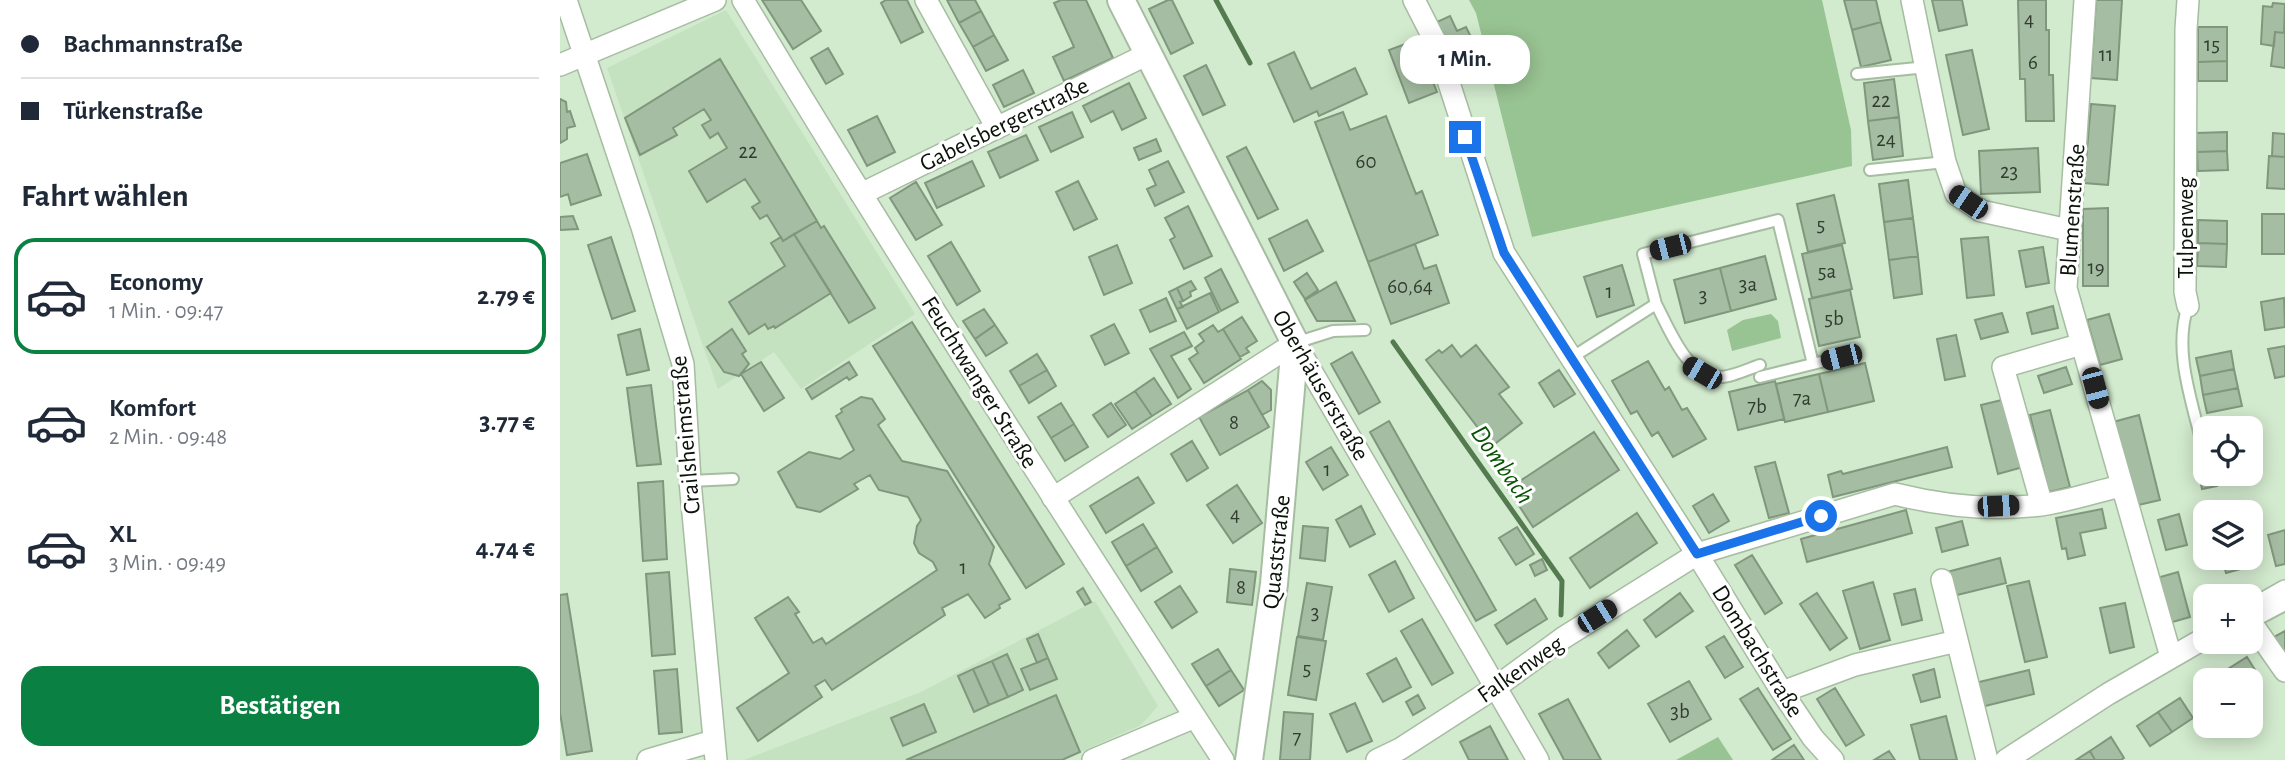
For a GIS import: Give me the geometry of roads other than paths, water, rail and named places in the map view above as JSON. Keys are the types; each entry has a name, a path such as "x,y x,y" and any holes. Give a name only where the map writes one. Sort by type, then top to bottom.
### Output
{"street":[{"name":"Crailsheimstraße","path":"566,0 642,227 683,364 690,481 715,751"},
{"path":"560,65 715,0"},
{"name":"Feuchtwanger Straße","path":"743,0 861,194 1223,760"},
{"path":"926,0 998,128"},
{"name":"Oberhäuserstraße","path":"1121,0 1295,343 1538,760"},
{"name":"Dombachstraße","path":"1414,0 1436,43 1504,253 1782,692 1813,738 1833,760"},
{"path":"1913,0 1945,162 1956,194 1981,211 2069,230"},
{"name":"Blumenstraße","path":"2085,0 2066,288 2171,657"},
{"name":"Tulpenweg","path":"2188,0 2185,292 2188,306"},
{"name":"Gabelsbergerstraße","path":"861,194 1148,54"},
{"path":"1053,498 1295,343"},
{"name":"Quaststraße","path":"1249,760 1274,584 1295,343"},
{"path":"2042,505 2003,367 2082,344"},
{"name":"Falkenweg","path":"1377,760 1400,749 1496,687 1574,631 1697,554 1895,494 1927,502 1976,507 2042,505 2121,486"},
{"path":"1942,580 1987,760"},
{"path":"2263,604 2285,591"},
{"path":"2263,639 2285,671"},
{"path":"1782,692 1855,665 1957,641"},
{"path":"2006,760 2108,694 2193,645"},
{"path":"1093,760 1195,717"},
{"path":"648,760 715,751"}],"lane":[{"path":"1857,74 1927,67"},
{"path":"1870,170 1945,162"},
{"path":"1813,364 1778,220 1643,254 1656,304 1690,366 1702,373 1718,377 1813,364 1841,357"},
{"path":"1572,358 1656,304"},
{"name":"Tulpenweg","path":"2188,306 2181,335 2186,375 2196,416"},
{"path":"1295,343 1333,331 1365,330"},
{"path":"690,481 733,479"},
{"path":"2263,616 2285,605"}],"waterway":[{"name":"Dombach","path":"1216,0 1250,63"},
{"name":"Dombach","path":"1393,342 1562,581 1561,615"}]}
